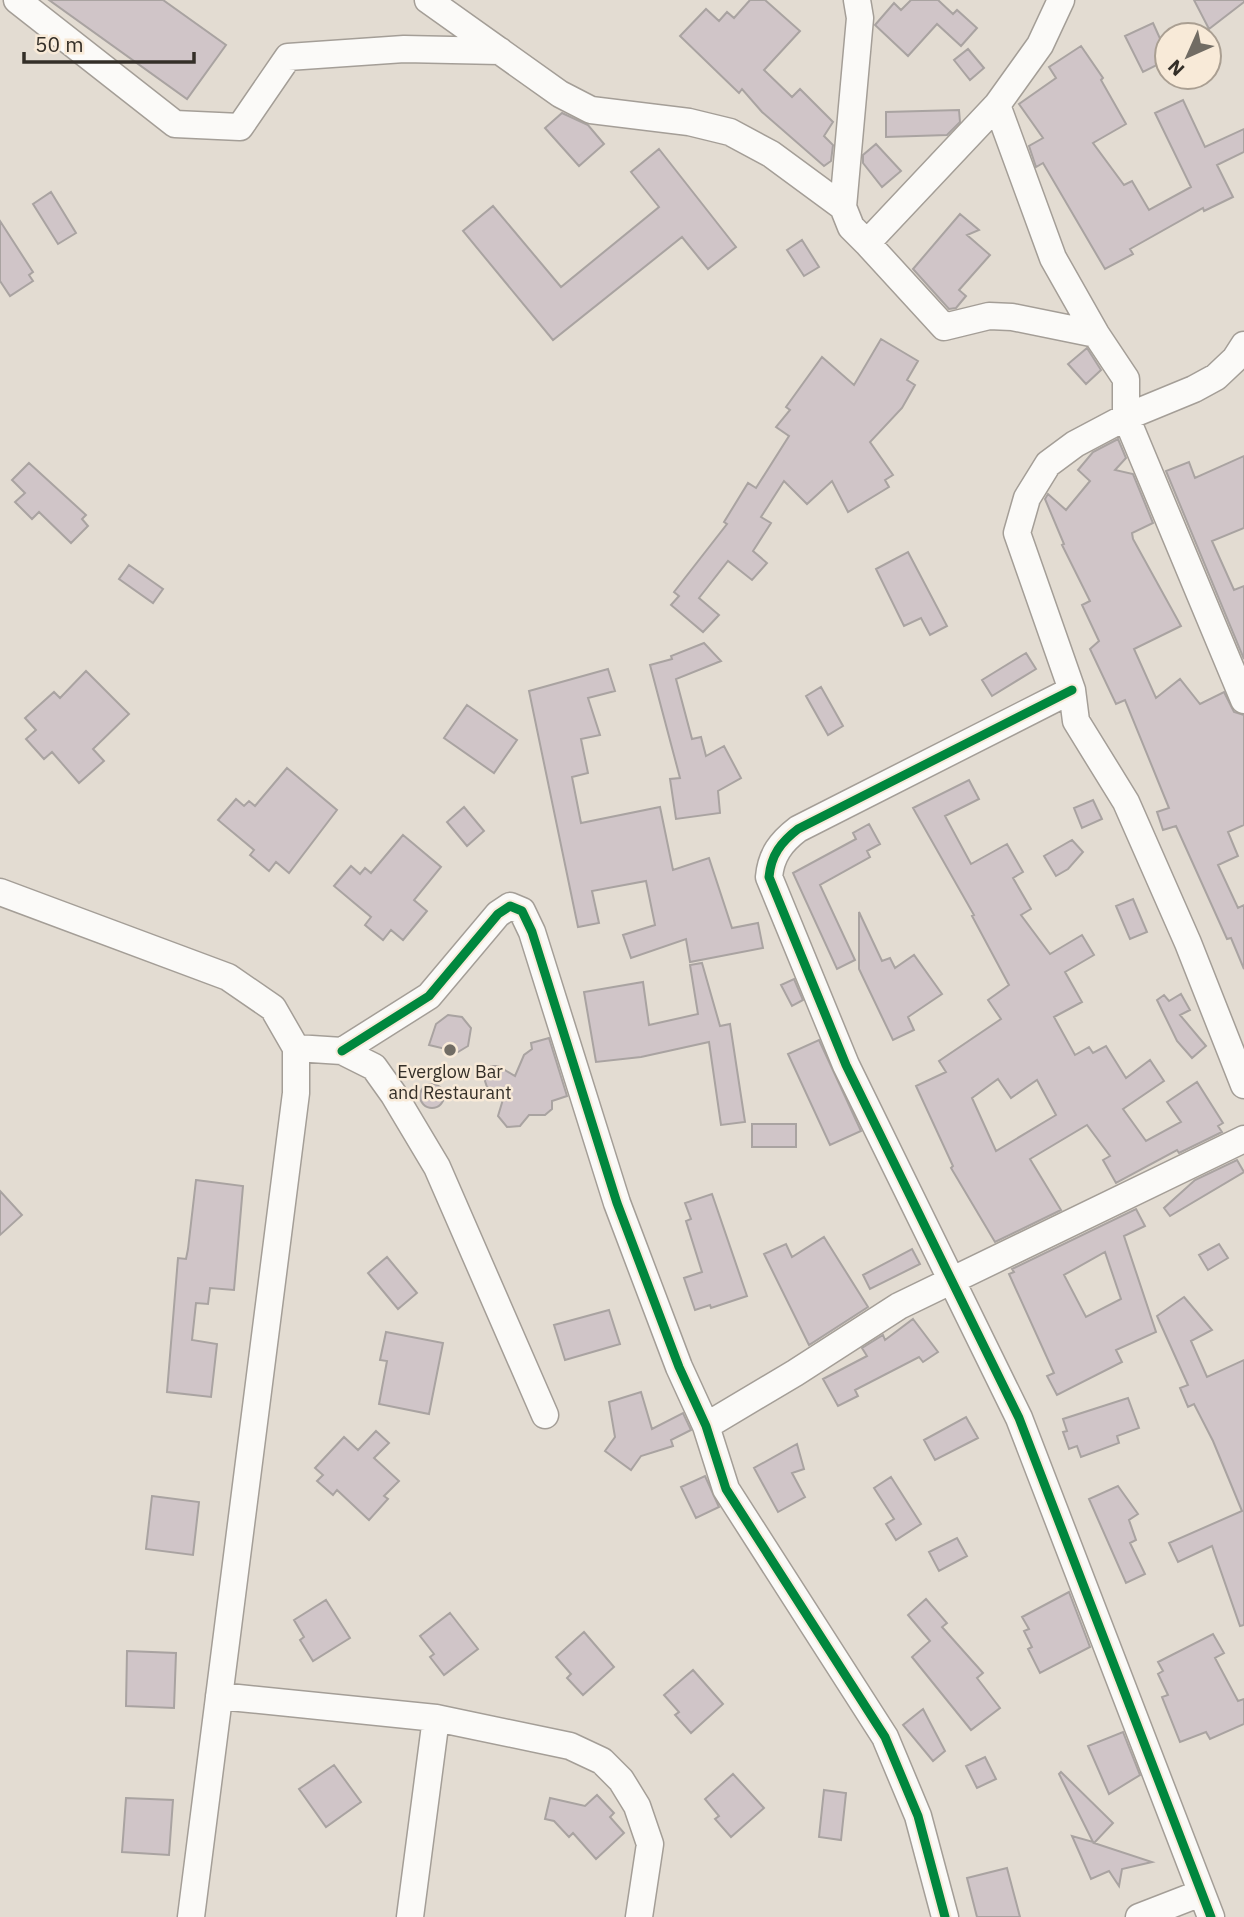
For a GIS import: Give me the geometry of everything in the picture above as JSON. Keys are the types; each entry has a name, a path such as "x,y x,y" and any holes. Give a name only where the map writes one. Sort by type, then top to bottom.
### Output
{"street":[{"path":"17,0 175,124 240,127 288,57 404,49 500,51"},
{"path":"428,0 561,94 592,110 689,122 730,132 771,154 843,207"},
{"path":"857,0 860,18 843,207 851,227 944,327 989,316 1012,317 1096,334"},
{"path":"867,243 997,105 1040,45 1061,0"},
{"path":"997,105 1053,258 1096,334 1126,380 1126,417 1244,700"},
{"path":"1244,345 1216,377 1195,389 1126,417 1075,444 1048,464 1027,498 1017,533 1072,690 1076,721 1126,802 1188,943 1244,1084"},
{"path":"1072,690 798,829 781,842 770,862 769,877 775,898 846,1065 953,1278 1019,1418 1206,1905 1139,1917"},
{"path":"0,892 228,977 273,1008 296,1048 294,1105 191,1917"},
{"path":"342,1051 429,996 498,914 510,906 522,911 532,932 617,1203 679,1367 706,1426 726,1489 886,1737 918,1816 945,1917"},
{"path":"296,1048 342,1051 374,1067 394,1095 437,1167 545,1415"},
{"path":"706,1426 899,1306 1244,1139"},
{"path":"219,1696 436,1718 570,1746 602,1761 621,1780 638,1806 650,1844 639,1917"},
{"path":"410,1917 436,1718"}],"building":[{"path":"49,0 163,0 226,45 187,99"},
{"path":"750,0 765,0 800,31 764,70 792,97 800,89 833,122 824,136 833,145 831,161 824,166 762,112 742,89 739,93 680,36 706,9 719,21 727,12 734,18"},
{"path":"911,0 938,0 953,14 957,10 977,28 961,46 937,24 908,56 875,25 894,3 901,10"},
{"path":"1194,0 1244,0 1219,21 1205,21"},
{"path":"1153,23 1153,67 1143,72 1125,36"},
{"path":"1081,46 1103,78 1101,80 1126,124 1093,143 1124,185 1132,181 1149,210 1191,187 1155,113 1183,100 1205,147 1244,129 1244,152 1217,165 1233,197 1204,211 1203,208 1130,249 1133,254 1105,269 1043,163 1036,167 1029,146 1043,138 1019,104 1056,78 1049,67"},
{"path":"968,49 984,68 970,80 954,60"},
{"path":"959,110 960,122 947,135 886,137 886,112"},
{"path":"562,113 588,125 604,144 579,166 545,128"},
{"path":"876,144 901,171 882,187 863,163 863,155"},
{"path":"659,149 736,247 708,269 682,237 553,340 463,231 493,206 561,287 659,207 631,172"},
{"path":"51,192 76,233 58,244 33,204"},
{"path":"960,214 979,230 967,235 990,255 959,290 966,296 956,308 949,309 913,269"},
{"path":"0,221 33,272 29,275 33,281 10,296 0,281"},
{"path":"802,240 819,267 804,276 787,250"},
{"path":"881,339 918,361 907,380 915,385 902,408 870,442 893,475 885,480 889,487 848,512 832,481 807,504 784,481 761,517 771,523 753,551 767,563 752,580 728,561 699,598 719,615 703,632 671,605 679,596 674,592 727,524 724,522 748,483 756,488 789,436 776,427 790,410 786,407 822,357 854,385"},
{"path":"1087,348 1101,370 1086,384 1068,364"},
{"path":"1118,439 1126,458 1115,470 1133,474 1153,523 1132,533 1133,539 1181,626 1134,649 1156,698 1180,679 1200,704 1224,692 1234,712 1244,715 1244,825 1228,832 1238,856 1218,865 1238,908 1244,905 1244,969 1231,938 1227,939 1176,826 1163,830 1157,812 1169,808 1125,700 1116,704 1090,649 1099,641 1082,605 1090,601 1062,545 1064,544 1045,499 1048,494 1066,510 1090,481 1078,470 1093,452"},
{"path":"1244,456 1244,528 1212,541 1234,590 1244,586 1244,659 1166,471 1189,462 1195,478"},
{"path":"29,463 86,515 82,519 88,526 71,543 39,512 32,519 15,502 25,493 12,480"},
{"path":"908,552 947,626 930,635 921,618 904,626 876,569"},
{"path":"129,565 163,589 153,603 119,579"},
{"path":"704,643 721,661 676,679 692,739 701,737 706,756 724,746 741,778 718,791 720,813 676,819 670,779 680,778 650,665 672,659 671,656"},
{"path":"1026,653 1036,669 992,696 982,680"},
{"path":"608,669 615,691 588,698 600,735 581,739 588,773 572,777 581,823 660,807 673,870 709,858 732,928 758,923 763,948 690,962 686,939 631,958 623,935 655,925 646,881 592,891 599,923 578,927 529,691"},
{"path":"86,671 129,714 93,749 104,761 79,783 52,752 44,759 26,739 36,730 25,718 54,692 60,698"},
{"path":"821,687 843,726 828,735 806,696"},
{"path":"467,705 517,740 494,773 444,738"},
{"path":"287,768 337,810 289,873 276,862 269,871 250,855 254,850 218,820 236,799 244,806 249,801 255,806"},
{"path":"969,780 979,799 945,816 971,864 1007,844 1023,872 1013,878 1031,909 1021,915 1050,954 1082,935 1094,955 1065,972 1082,1002 1054,1017 1075,1055 1089,1047 1093,1053 1106,1046 1126,1078 1150,1060 1164,1081 1123,1109 1146,1141 1181,1122 1167,1102 1197,1082 1223,1123 1218,1126 1222,1132 1179,1153 1177,1150 1116,1183 1103,1160 1110,1156 1087,1125 1030,1159 1061,1210 995,1242 951,1168 953,1166 916,1086 946,1072 939,1061 1001,1019 988,1000 1009,985 972,916 974,915 913,808","holes":["998,1079 1011,1098 1037,1080 1056,1115 996,1151 972,1098"]},
{"path":"1093,800 1102,819 1082,828 1074,808"},
{"path":"464,807 484,831 467,846 447,822"},
{"path":"869,824 880,844 867,851 870,857 820,885 855,960 837,969 793,873 856,839 853,833"},
{"path":"403,835 441,867 414,900 427,911 403,940 391,930 383,940 365,925 371,917 334,886 351,866 360,874 365,868 371,873"},
{"path":"1072,840 1083,852 1068,869 1056,876 1044,856"},
{"path":"1133,899 1147,932 1130,939 1116,906"},
{"path":"859,912 882,961 890,958 895,968 914,955 942,994 908,1017 914,1030 893,1040 859,969"},
{"path":"702,963 720,1026 730,1024 745,1122 721,1125 709,1042 641,1057 596,1062 584,992 643,982 649,1025 698,1014 690,965"},
{"path":"794,979 803,1000 792,1006 781,985"},
{"path":"1181,994 1190,1010 1180,1015 1206,1046 1192,1058 1177,1041 1157,1000 1164,995 1169,1001"},
{"path":"448,1015 462,1017 471,1028 468,1046 458,1052 429,1045 436,1024"},
{"path":"549,1038 567,1096 552,1101 552,1109 545,1115 529,1115 520,1126 507,1127 498,1116 504,1096 487,1087 483,1075 491,1066 498,1066 515,1076 524,1055 532,1049 531,1043"},
{"path":"819,1040 861,1131 830,1145 788,1054"},
{"path":"432,1084 440,1088 444,1096 440,1104 432,1108 424,1104 420,1096 424,1088"},
{"path":"752,1124 796,1124 796,1147 752,1147"},
{"path":"1237,1160 1244,1172 1170,1216 1164,1208 1195,1180"},
{"path":"196,1180 243,1186 234,1290 210,1288 208,1304 196,1303 192,1340 217,1344 211,1397 167,1392 178,1258 186,1259"},
{"path":"0,1191 22,1215 0,1235"},
{"path":"712,1194 747,1296 711,1308 710,1305 695,1310 684,1278 702,1272 686,1221 691,1219 685,1203"},
{"path":"1136,1209 1145,1226 1124,1236 1156,1332 1116,1350 1122,1362 1057,1395 1047,1376 1054,1373 1009,1274 1014,1272 1012,1269","holes":["1105,1252 1121,1299 1086,1317 1064,1275"]},
{"path":"824,1237 868,1307 809,1345 764,1254 786,1244 792,1257"},
{"path":"1219,1244 1228,1258 1208,1270 1199,1255"},
{"path":"912,1249 920,1264 870,1289 863,1275"},
{"path":"387,1257 417,1293 398,1309 368,1273"},
{"path":"1184,1297 1212,1330 1191,1341 1207,1377 1244,1360 1244,1625 1240,1626 1212,1546 1178,1562 1169,1543 1242,1511 1213,1441 1194,1404 1188,1407 1180,1388 1188,1385 1157,1316"},
{"path":"609,1310 620,1344 565,1360 554,1325"},
{"path":"913,1319 938,1352 923,1362 919,1357 855,1390 858,1396 838,1406 823,1379 867,1356 862,1348 883,1335 885,1340"},
{"path":"386,1332 443,1343 429,1414 379,1404 387,1361 380,1360"},
{"path":"641,1392 652,1429 683,1413 691,1430 671,1440 673,1446 641,1456 631,1470 605,1451 615,1437 609,1402"},
{"path":"1128,1398 1139,1428 1117,1436 1119,1443 1081,1457 1077,1446 1069,1449 1063,1432 1067,1431 1063,1419"},
{"path":"966,1417 978,1438 935,1460 924,1440"},
{"path":"376,1431 389,1443 374,1458 399,1481 384,1496 388,1499 369,1520 337,1490 333,1495 317,1481 323,1475 315,1468 344,1437 358,1450"},
{"path":"797,1444 804,1469 792,1473 805,1497 778,1512 754,1468"},
{"path":"705,1476 719,1507 696,1518 681,1487"},
{"path":"891,1477 921,1524 896,1540 886,1524 894,1519 874,1488"},
{"path":"1118,1486 1138,1514 1129,1520 1136,1540 1130,1543 1145,1574 1126,1583 1089,1499"},
{"path":"152,1496 199,1502 193,1555 146,1549"},
{"path":"957,1538 967,1556 939,1571 929,1552"},
{"path":"1069,1592 1090,1647 1040,1673 1028,1649 1032,1647 1024,1631 1029,1629 1022,1617"},
{"path":"926,1599 947,1623 942,1627 983,1673 977,1678 1000,1708 971,1730 912,1657 930,1641 908,1615"},
{"path":"326,1600 350,1638 313,1661 300,1640 304,1637 294,1620"},
{"path":"450,1613 478,1649 444,1675 430,1657 434,1654 420,1636"},
{"path":"584,1632 614,1667 583,1695 567,1678 571,1674 556,1657"},
{"path":"1213,1634 1224,1653 1215,1658 1238,1701 1244,1699 1244,1724 1210,1739 1206,1732 1180,1742 1162,1697 1168,1695 1158,1674 1163,1671 1158,1662"},
{"path":"127,1651 176,1653 174,1708 126,1706"},
{"path":"693,1670 723,1704 691,1733 675,1715 679,1712 664,1695"},
{"path":"923,1709 945,1751 933,1761 903,1725"},
{"path":"1123,1732 1140,1775 1109,1794 1088,1746"},
{"path":"985,1757 996,1779 977,1788 966,1766"},
{"path":"334,1765 361,1802 326,1827 299,1789"},
{"path":"1061,1772 1113,1823 1094,1843 1152,1862 1122,1869 1119,1886 1109,1871 1091,1879 1072,1836 1093,1842 1059,1774"},
{"path":"733,1774 764,1808 731,1837 715,1819 719,1816 705,1799"},
{"path":"824,1790 846,1793 841,1840 819,1837"},
{"path":"597,1795 614,1813 610,1817 624,1833 596,1859 573,1833 569,1837 554,1821 545,1819 550,1798 585,1806"},
{"path":"126,1798 173,1800 169,1855 122,1852"},
{"path":"1007,1868 1020,1917 977,1917 967,1878"}],"cycle path":[{"path":"1072,690 798,829 778,850 769,877 846,1065 1019,1418 1211,1917"},
{"path":"342,1051 429,996 498,914 510,906 522,911 532,932 617,1203 679,1367 706,1426 726,1489 885,1737 918,1816 945,1917"}],"place":[{"name":"Everglow Bar and Restaurant","path":"450,1050"}]}
